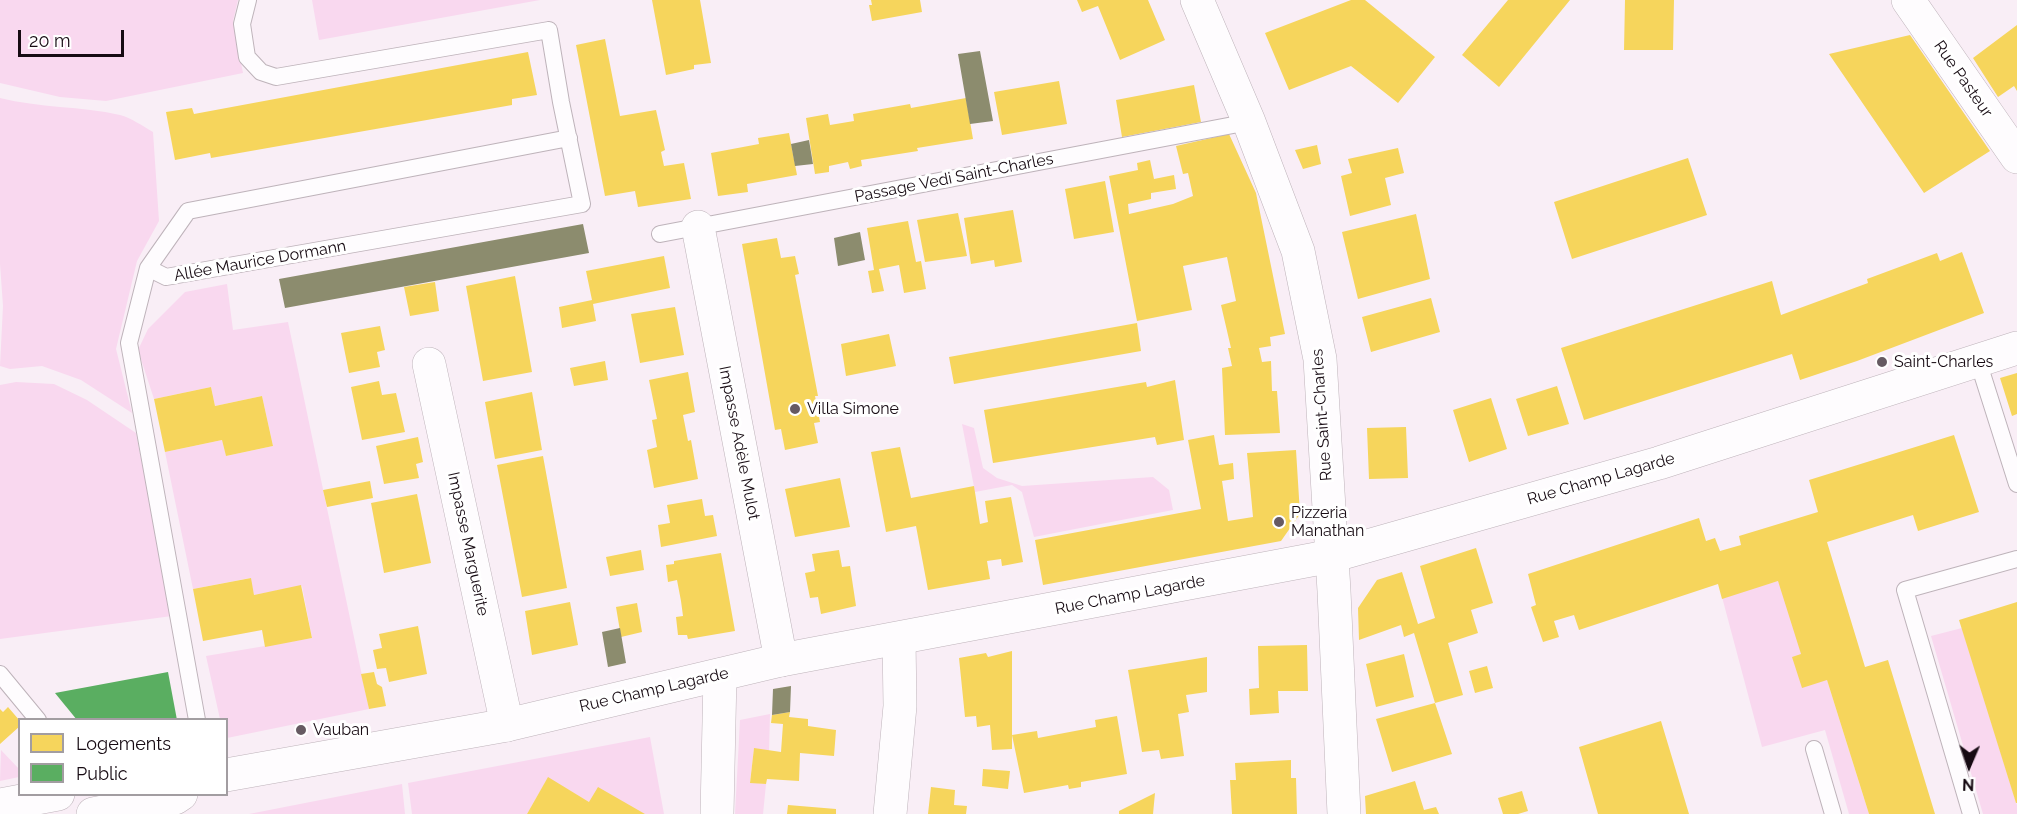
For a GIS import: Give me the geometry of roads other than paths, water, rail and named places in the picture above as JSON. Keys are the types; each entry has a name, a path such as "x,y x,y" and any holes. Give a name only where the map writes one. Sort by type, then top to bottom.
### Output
{"street":[{"name":"Rue Saint-Charles","path":"1197,0 1249,122 1298,251 1320,359 1344,814"},
{"name":"Rue Pasteur","path":"1908,0 2017,157"},
{"name":"Impasse Adèle Mulot","path":"698,227 781,660"},
{"name":"Rue Champ Lagarde","path":"228,776 507,725 781,660 1332,556 1659,463 2017,348"},
{"name":"Impasse Marguerite","path":"429,364 507,725"},
{"path":"890,814 900,706 899,639"},
{"path":"717,814 720,675"},
{"path":"0,805 52,796"},
{"path":"95,807 179,796"}],"lane":[{"name":"Allée Maurice Dormann","path":"248,0 242,24 247,57 261,72 276,77 549,30 582,204 166,277 148,268 188,211 569,138"},
{"name":"Passage Vedi Saint-Charles","path":"660,234 1249,122"},
{"path":"148,268 129,344 197,718"},
{"path":"1978,361 2017,484"},
{"path":"1971,814 1905,590 2017,559"},
{"path":"0,674 36,718"},
{"path":"1814,749 1833,814"}],"place":[{"name":"Saint-Charles","path":"1882,362"},
{"name":"Villa Simone","path":"795,409"},
{"name":"Pizzeria Manathan","path":"1279,522"},
{"name":"Vauban","path":"301,730"}]}
